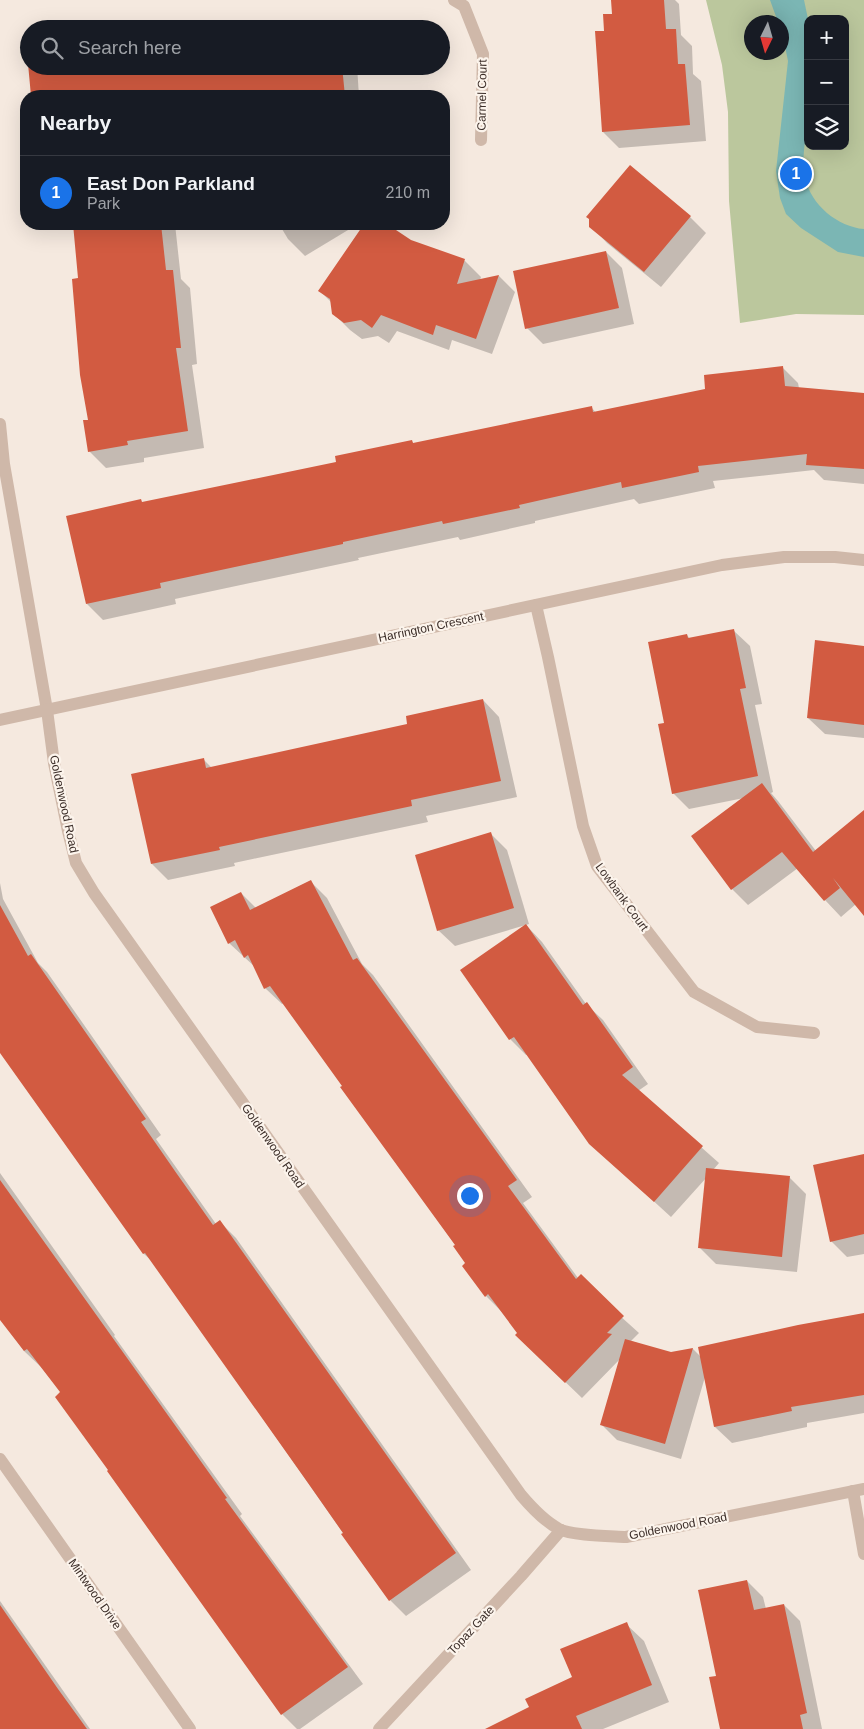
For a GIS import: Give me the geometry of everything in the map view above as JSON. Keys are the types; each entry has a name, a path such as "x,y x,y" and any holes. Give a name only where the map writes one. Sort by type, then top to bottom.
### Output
{"street":[{"name":"Carmel Court","path":"454,0 464,6 482,54 481,140"},
{"name":"Goldenwood Road","path":"0,424 4,464 47,710 54,763 76,863 94,893 521,1495 537,1514 561,1530 626,1537 858,1490"},
{"name":"Harrington Crescent","path":"0,720 731,564 784,557 835,557 864,560"},
{"name":"Lowbank Court","path":"536,605 583,826 597,866 694,992 757,1027 814,1033"},
{"name":"Mintwood Drive","path":"0,1459 190,1729"},
{"path":"858,1490 864,1554"},
{"name":"Topaz Gate","path":"379,1729 521,1576 561,1530"}],"green space":[{"path":"706,0 864,0 864,315 796,314 740,323 729,201 728,112 722,65"}],"water":[{"path":"770,0 804,0 807,15 804,15 805,178 813,197 827,213 845,224 864,229 864,257 838,252 801,228 786,214 780,198 776,171 789,60 789,15 775,15"}],"building":[{"path":"611,0 664,0 666,29 676,29 678,64 685,64 690,125 602,132 595,31 604,31 603,14 612,14"},
{"path":"29,75 343,75 344,90 30,90"},
{"path":"630,165 691,216 644,272 589,227 589,219 586,217"},
{"path":"74,230 162,230 166,270 173,270 181,348 176,348 188,431 127,441 128,445 88,452 83,420 88,420 80,375 72,279 78,278"},
{"path":"360,230 396,230 411,240 465,259 457,284 499,275 476,339 436,325 433,335 381,315 372,328 361,320 344,323 332,314 330,299 318,291"},
{"path":"606,251 619,308 525,329 513,271"},
{"path":"783,366 785,386 864,393 864,469 806,465 807,454 698,466 699,472 622,488 621,482 519,505 520,508 443,524 442,521 160,583 161,588 86,604 66,516 141,499 142,502 336,462 335,456 412,440 413,443 592,406 593,412 705,389 704,375"},
{"path":"734,629 746,688 740,689 758,776 672,794 658,724 664,723 648,642 687,634 688,638"},
{"path":"815,640 864,646 864,725 807,718"},
{"path":"483,699 501,781 411,800 412,806 219,847 220,850 151,864 131,774 204,758 206,768 407,724 406,716"},
{"path":"762,783 813,852 864,810 864,916 833,878 840,888 824,901 782,852 731,890 691,836"},
{"path":"491,832 514,908 437,931 415,855"},
{"path":"311,880 353,960 357,958 517,1180 508,1186 576,1279 581,1274 624,1316 607,1333 612,1334 565,1383 515,1335 517,1333 488,1294 485,1297 462,1266 465,1263 453,1246 455,1245 340,1087 342,1086 270,986 264,989 248,955 244,958 235,940 228,944 210,907 241,892 250,910"},
{"path":"0,905 28,956 31,954 146,1119 141,1122 177,1174 213,1225 220,1220 456,1553 389,1601 145,1253 143,1254 0,1053"},
{"path":"526,924 583,1005 587,1002 633,1067 622,1075 703,1146 654,1202 589,1144 514,1037 509,1040 460,970"},
{"path":"864,1154 864,1234 830,1242 813,1165"},
{"path":"706,1168 790,1176 782,1257 698,1248"},
{"path":"0,1180 227,1498 225,1499 348,1667 281,1715 55,1397 60,1392 27,1349 24,1351 0,1320"},
{"path":"864,1313 864,1395 791,1407 792,1411 714,1427 698,1347"},
{"path":"625,1339 671,1352 693,1348 665,1444 600,1425"},
{"path":"747,1580 754,1610 784,1604 807,1713 800,1715 803,1729 720,1729 709,1677 716,1676 698,1590"},
{"path":"0,1605 58,1689 87,1729 0,1729"},
{"path":"627,1622 652,1685 576,1716 582,1729 485,1729 529,1707 525,1699 572,1677 560,1649"}],"place":[{"name":"East Don Parkland","path":"796,174"}]}
